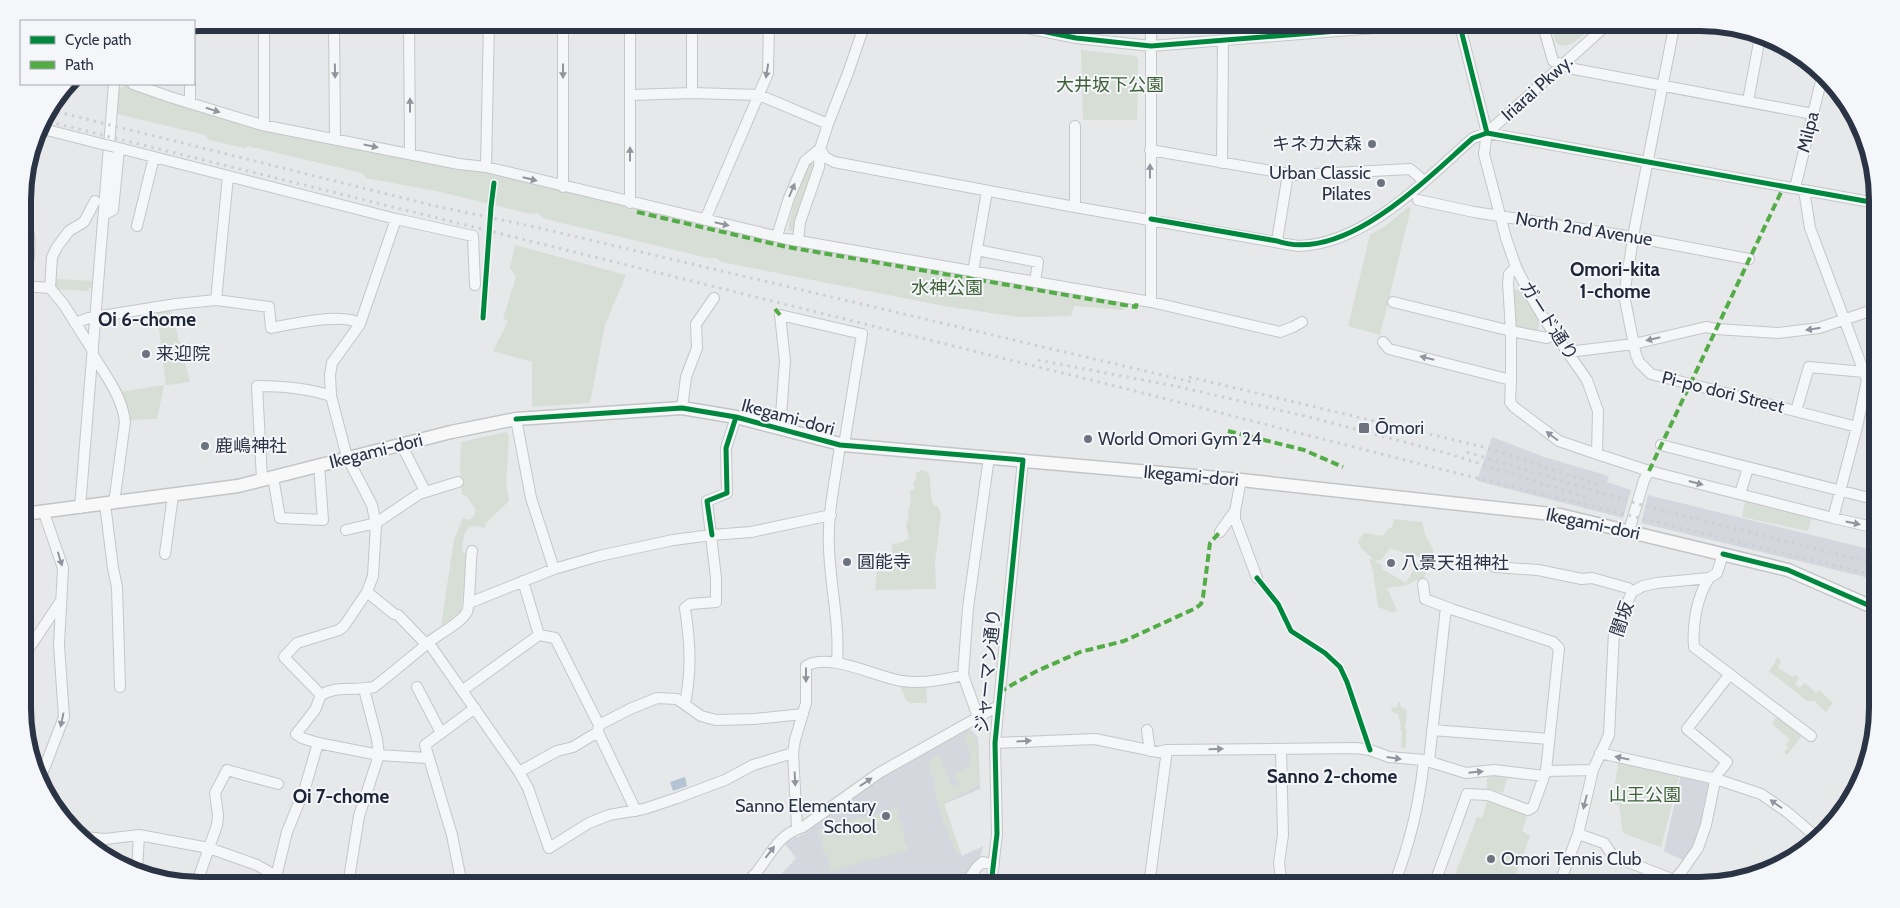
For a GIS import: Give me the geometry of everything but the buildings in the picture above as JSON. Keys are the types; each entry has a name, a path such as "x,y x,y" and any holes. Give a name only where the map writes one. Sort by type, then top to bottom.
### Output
{"main road":[{"name":"Ikegami-dori","path":"31,514 238,486 401,444 516,419 682,408 736,417 842,445 1241,480 1558,514 1788,570 1869,605"}],"street":[{"path":"264,31 264,125"},
{"path":"334,31 335,138"},
{"path":"410,31 410,154"},
{"path":"486,168 489,31"},
{"path":"562,187 563,31"},
{"path":"630,31 630,202"},
{"path":"692,31 692,92"},
{"path":"705,220 768,73 769,31"},
{"path":"798,241 800,222 820,167 820,149 862,31"},
{"path":"1044,31 1076,38 1151,46 1341,31"},
{"path":"1076,31 1076,38"},
{"path":"1151,31 1151,302"},
{"name":"ガード通り","path":"1461,31 1487,133 1484,154 1506,238 1516,267 1530,295 1587,380 1598,411 1597,454"},
{"path":"1545,31 1553,61 1574,70 1813,114"},
{"name":"Iriarai Pkwy.","path":"820,149 825,157 834,162 987,191 1286,244 1308,245 1328,242 1379,217 1473,138 1487,133 1600,31"},
{"name":"Pi-po dori Street","path":"1673,31 1633,236 1624,295 1639,362 1651,374 1857,426"},
{"path":"1222,163 1223,41"},
{"path":"1748,101 1759,42"},
{"name":"Milpa","path":"1799,189 1820,83"},
{"path":"80,508 114,85"},
{"path":"136,85 264,125 486,168 798,241 1151,302 1280,332 1302,322"},
{"path":"190,85 190,103"},
{"path":"630,94 692,92 759,94 828,124"},
{"path":"1075,207 1076,126"},
{"path":"47,130 396,219 473,236 475,285"},
{"path":"1487,133 1869,202"},
{"path":"105,214 113,210 117,148"},
{"path":"777,236 789,198 805,162 820,149"},
{"path":"1150,150 1288,174 1410,169 1424,181"},
{"path":"137,226 154,158"},
{"path":"1277,241 1288,174"},
{"path":"216,300 228,176"},
{"path":"1799,189 1810,228 1844,319 1869,378 1833,518"},
{"path":"973,272 987,191"},
{"name":"North 2nd Avenue","path":"1418,200 1474,212 1633,236 1749,259"},
{"path":"95,201 84,222 69,232 57,247 52,257 50,288 64,305 75,323 116,392 123,408 124,432 109,504 113,568 117,587 120,687"},
{"path":"321,695 284,657 297,643 339,630 344,626 367,592 373,576 376,523 372,505 347,458 331,396 330,375 332,363 360,324 396,219"},
{"path":"976,250 1038,262 1035,282"},
{"path":"1516,267 1509,274 1508,283 1511,331 1510,402 1559,441 1649,471 1869,526"},
{"path":"32,287 50,288"},
{"path":"682,408 686,377 697,348 696,324 714,298"},
{"path":"75,323 96,317 176,304 216,300 269,307 271,328 310,320 349,320 360,324"},
{"path":"1393,302 1547,338 1554,333"},
{"path":"1568,352 1634,344 1706,327 1778,333 1819,328 1869,311"},
{"path":"780,428 785,361 780,315 862,334 842,445 828,546 837,622 837,662"},
{"path":"1383,342 1389,349 1511,380"},
{"path":"1796,411 1809,367 1869,378"},
{"path":"319,465 323,520 280,518 267,478 257,386 291,387 316,391 331,396"},
{"path":"685,704 689,685 691,652 686,608 690,604 716,602 716,578 707,501 727,492 726,448 736,417"},
{"path":"516,419 531,498 554,569"},
{"path":"401,444 425,491"},
{"path":"1661,445 1869,498"},
{"path":"978,717 962,672 968,608 989,457"},
{"name":"ジャーマン通り","path":"992,876 997,834 994,743 1023,460"},
{"path":"1740,494 1748,468"},
{"path":"1629,531 1644,480 1649,471"},
{"path":"1241,480 1235,519 1257,578"},
{"path":"346,530 376,523 425,491 458,482"},
{"path":"166,554 173,495"},
{"path":"1220,532 1235,511"},
{"path":"43,770 64,717 59,645 63,568 44,513"},
{"path":"469,603 554,569 599,556 673,540 751,532 831,515"},
{"path":"427,758 379,754 318,744 296,734 315,710 321,695 340,688 364,689 374,687 467,612 472,551"},
{"path":"1723,554 1717,572 1709,578 1705,585 1697,608 1693,632 1694,647 1810,736"},
{"path":"1495,567 1538,570 1582,579 1592,578 1628,588 1632,592"},
{"name":"闇坂","path":"1563,876 1578,834 1593,770 1609,734 1614,632 1632,592 1643,586 1657,583 1709,578"},
{"path":"523,581 539,635"},
{"path":"1423,584 1425,599 1554,642 1558,648 1545,773 1534,807 1530,810 1525,809 1488,794 1467,794 1437,876"},
{"path":"367,592 394,614 398,615 427,643 463,690 528,788 549,848 589,823 612,814 636,811 703,789 725,780 752,765 793,753"},
{"path":"31,645 60,602"},
{"path":"1397,876 1417,812 1427,761 1446,607"},
{"path":"463,690 539,635 555,638 636,811"},
{"path":"798,828 793,753 806,703 806,666 811,663 837,662 903,681 946,680 963,675"},
{"path":"1677,876 1698,848 1706,825 1716,778 1727,762 1687,729 1730,674"},
{"path":"417,687 441,733"},
{"path":"349,877 359,816 379,754 364,689"},
{"path":"519,772 557,751 573,747 598,728 630,709 657,698 677,699 701,716 716,720 754,719 803,714"},
{"path":"752,877 777,843 798,828 803,827 879,773 998,706"},
{"path":"460,877 452,835 427,758 425,745 475,708"},
{"path":"1147,730 1150,751"},
{"path":"1432,730 1549,739"},
{"path":"994,743 1095,739 1158,752 1167,750 1356,748 1370,750 1389,758 1427,761 1466,773 1494,770 1545,773 1593,770"},
{"path":"276,877 287,832 305,788 318,744"},
{"path":"1281,749 1283,835 1280,863 1281,876"},
{"path":"1150,876 1167,750"},
{"path":"1600,753 1716,778 1761,794 1813,833"},
{"path":"199,877 217,820 215,794 227,770 278,784"},
{"path":"1578,834 1604,843 1613,856 1657,876"},
{"path":"92,838 105,839 139,835 209,848 257,865 270,877"},
{"path":"137,864 139,835"},
{"path":"970,876 977,866 983,862 994,865"}],"shaded area":[{"path":"1492,437 1544,457 1609,476 1607,482 1631,490 1623,518 1477,481"},
{"path":"1648,495 1869,549 1869,578 1641,523"},
{"name":"Sanno Elementary School","path":"970,729 978,738 980,789 942,805 962,856 983,846 981,855 966,876 779,877 796,858 785,844 810,830 810,827 885,776"},
{"path":"1681,774 1712,781 1704,825 1695,847 1685,861 1664,851"}],"green space":[{"path":"1553,31 1587,31 1578,40 1566,45 1561,45 1554,38"},
{"name":"大井坂下公園","path":"1081,50 1136,56 1138,59 1137,120 1083,120"},
{"name":"水神公園","path":"127,85 199,109 534,182 785,243 1125,302 1124,310 1074,306 1071,316 1018,317 944,306 722,262 716,258 708,258 546,219 536,213 530,214 436,191 366,178 362,173 248,146 244,148 209,140 205,135 118,114 118,89"},
{"path":"811,162 815,166 800,203 793,231 789,231 797,196 804,175"},
{"path":"1408,207 1411,208 1380,335 1348,326 1370,235 1387,225"},
{"path":"515,245 626,275 605,325 590,403 532,407 532,362 493,351 508,321 503,319 516,277 510,268"},
{"path":"55,279 93,281 92,288 89,288 89,291 54,289"},
{"path":"1519,289 1540,322 1537,331 1517,328 1515,323 1514,290"},
{"path":"171,310 190,382 166,385 157,313"},
{"path":"164,385 157,419 129,420 121,392"},
{"path":"506,432 509,435 506,484 509,501 488,521 484,528 477,526 468,528 466,531 462,552 468,555 461,611 441,626 454,540 463,518 470,520 475,515 475,509 467,496 462,495 461,442"},
{"path":"922,470 928,472 933,504 938,507 941,514 935,562 936,589 875,590 877,571 893,572 892,543 896,544 909,539 906,525 911,500 910,491 915,489 913,482 916,480 916,473"},
{"path":"1745,502 1811,519 1808,531 1742,517"},
{"path":"1394,519 1422,522 1425,534 1434,551 1429,553 1428,556 1430,555 1435,558 1427,570 1422,584 1419,579 1407,585 1387,588 1397,611 1391,612 1378,607 1373,571 1369,559 1374,560 1361,548 1358,541 1364,533 1383,536 1392,527","holes":["1390,548 1407,554 1411,553 1426,560 1422,565 1413,561 1413,570 1406,583 1383,570 1382,565 1374,561 1381,560"]},
{"path":"1777,657 1781,661 1778,668 1793,677 1796,675 1799,679 1795,683 1799,688 1805,683 1816,693 1819,690 1833,703 1826,712 1814,701 1807,701 1769,671"},
{"path":"899,684 926,684 927,703 910,703 905,698"},
{"path":"1398,702 1400,702 1401,708 1407,711 1405,728 1406,748 1401,748 1402,731 1399,728 1401,726 1398,714 1392,712 1391,708 1397,707"},
{"path":"1779,717 1802,736 1787,755 1784,752 1788,748 1786,744 1790,740 1772,724 1775,718"},
{"path":"970,732 977,739 979,786 944,803 961,854 958,856 941,813 933,786 935,782 929,768 931,759 939,754 952,787 959,784 954,774 969,766 971,756 964,736"},
{"name":"山王公園","path":"1619,761 1680,774 1661,847 1623,833 1619,805 1615,804 1614,799"},
{"path":"1487,774 1508,774 1503,793 1487,789"},
{"name":"Omori Tennis Club","path":"1488,798 1528,815 1522,831 1530,836 1515,876 1455,876 1477,817 1482,818"},
{"path":"898,807 900,814 895,816 897,816 903,826 904,842 906,842 908,850 830,871 828,864 830,862 821,848 823,837 820,837 818,830"}],"water":[{"path":"685,777 687,786 673,791 670,782"}],"railway":[{"path":"57,112 431,205 535,227 1196,383"},
{"path":"51,122 1135,391 1440,469 1869,574"},
{"path":"1038,360 1180,387 1313,418 1446,453 1588,498"},
{"path":"1189,377 1488,448 1602,486"},
{"path":"1467,452 1645,506 1869,562"}],"marked path":[{"path":"1649,471 1784,186"},
{"path":"637,212 787,247 1136,307 1137,300"},
{"path":"775,309 780,315"},
{"path":"1228,431 1304,450 1343,467"},
{"path":"999,692 1037,671 1080,652 1124,641 1196,608 1201,604 1203,597 1210,543 1220,532"}],"cycle path":[{"path":"1041,31 1076,38 1151,46 1337,31"},
{"path":"1461,31 1487,133"},
{"path":"1151,219 1303,245 1330,240 1357,229 1383,213 1408,195 1473,138 1487,133 1869,202"},
{"path":"483,318 494,183"},
{"path":"516,419 682,408 736,417 840,445 1023,460 995,743 997,834 992,876"},
{"path":"712,535 707,501 727,493 726,448 736,417"},
{"path":"1723,554 1788,570 1869,605"},
{"path":"1257,578 1278,604 1291,631 1325,653 1340,667 1370,750"}],"place":[{"name":"キネカ大森","path":"1372,144"},
{"name":"Urban Classic Pilates","path":"1381,183"},
{"name":"来迎院","path":"146,354"},
{"name":"Ōmori","path":"1364,428"},
{"name":"World Omori Gym 24","path":"1088,439"},
{"name":"鹿嶋神社","path":"205,446"},
{"name":"圓能寺","path":"847,562"},
{"name":"八景天祖神社","path":"1391,563"},
{"name":"Sanno Elementary School","path":"886,816"},
{"name":"Omori Tennis Club","path":"1491,859"}],"district":[{"name":"Omori-kita 1-chome","path":"1615,280"},
{"name":"Oi 6-chome","path":"147,319"},
{"name":"Sanno 2-chome","path":"1332,776"},
{"name":"Oi 7-chome","path":"341,796"}]}
